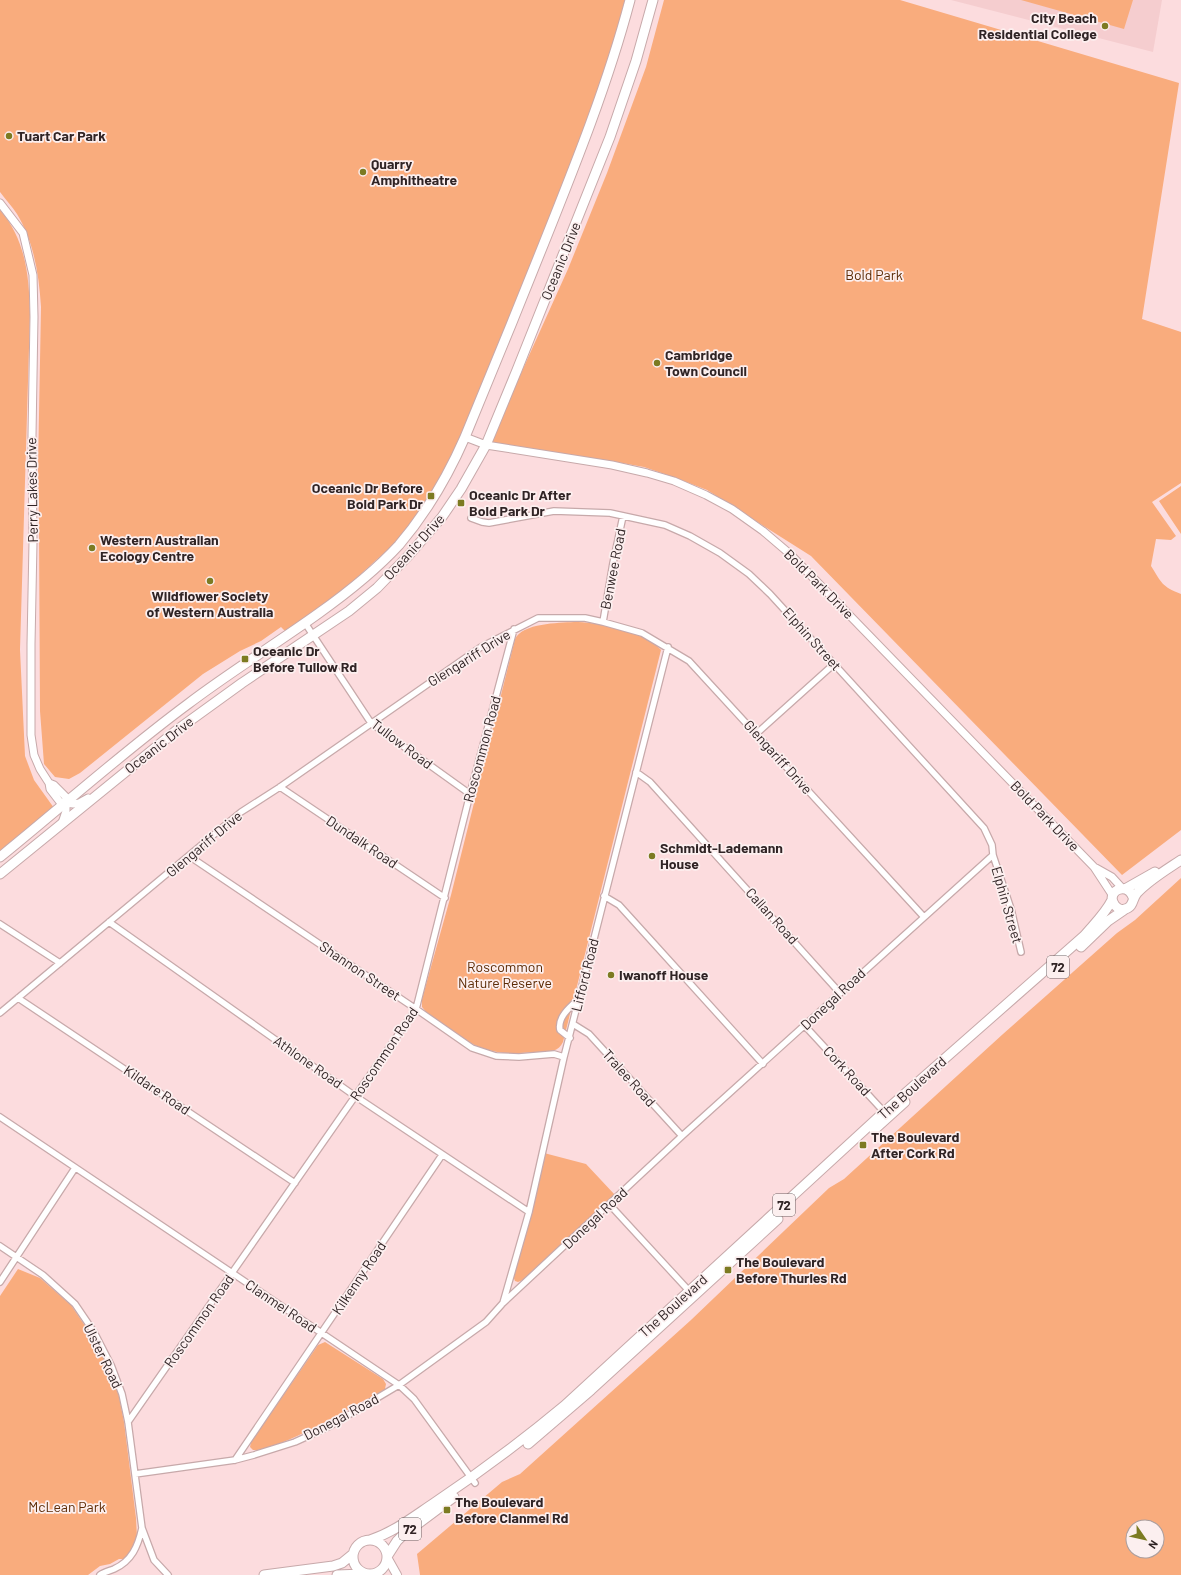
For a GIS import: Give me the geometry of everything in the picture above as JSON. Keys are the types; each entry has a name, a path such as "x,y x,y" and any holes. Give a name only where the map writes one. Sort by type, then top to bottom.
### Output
{"main road":[{"name":"Oceanic Drive","path":"0,857 136,744 188,704 305,623 368,576 398,545 432,502 453,464 465,437 592,122 613,59 630,0"},
{"name":"Oceanic Drive","path":"0,874 177,730 242,683 314,635 377,588 424,540 461,489 486,445 608,144 636,61 653,0"},
{"name":"The Boulevard","path":"388,1557 397,1541 406,1532 526,1438 564,1406 691,1294 1084,936 1103,915 1118,890 1124,889 1153,873 1181,853"},
{"name":"The Boulevard","path":"887,1115 1085,943 1108,920 1130,907 1133,897 1144,886 1181,860"},
{"path":"1124,889 1129,891 1133,897"},
{"path":"1113,898 1117,907 1124,910"},
{"name":"The Boulevard","path":"370,1540 383,1536 473,1480"},
{"name":"72","path":"264,1575 333,1566 342,1563 353,1554 361,1542 375,1540 383,1545 388,1557 385,1567 375,1575 337,1575"},
{"path":"353,1554 354,1564 359,1571 364,1574"},
{"path":"388,1557 397,1575"}],"street":[{"name":"Perry Lakes Drive","path":"0,203 23,233 33,275 32,735 34,755 40,769 49,782 50,789 60,802 65,804"},
{"name":"Bold Park Drive","path":"465,437 486,445 612,465 674,481 706,495 732,509 763,531 790,554 1094,867 1113,898"},
{"name":"Elphin Street","path":"471,518 489,523 554,511 610,513 665,525 677,530 710,547 728,558 749,574 770,594 978,820 988,835 992,845 993,855 1011,909 1021,952"},
{"name":"Benwee Road","path":"603,622 623,516"},
{"name":"Glengariff Drive","path":"0,1013 241,812 280,787 481,647 538,618 585,618 642,633 668,647 689,661 924,917"},
{"name":"Tullow Road","path":"305,623 371,723 470,794"},
{"name":"Roscommon Road","path":"128,1422 416,1008 445,898 470,794 514,629"},
{"name":"Lifford Road","path":"503,1303 529,1212 564,1057 668,647"},
{"path":"756,734 834,664"},
{"name":"Callan Road","path":"636,772 650,782 840,992"},
{"name":"Dundalk Road","path":"280,787 445,898"},
{"path":"62,824 66,811 65,804 79,803 101,792"},
{"name":"Donegal Road","path":"136,1474 235,1460 295,1442 330,1426 399,1385 486,1322 503,1303 610,1205 682,1136 993,855"},
{"name":"Shannon Street","path":"189,856 416,1008 472,1048 496,1056 520,1057 554,1054 564,1057"},
{"name":"Bold Park Drive","path":"1094,867 1112,877 1124,889"},
{"path":"604,896 619,905 763,1064"},
{"name":"Athlone Road","path":"109,922 355,1096 529,1212"},
{"path":"0,924 60,963"},
{"name":"Kildare Road","path":"18,998 295,1183"},
{"path":"570,1038 560,1030 560,1024 565,1013 580,998"},
{"name":"Tralee Road","path":"573,1024 590,1034 682,1136"},
{"name":"Cork Road","path":"805,1026 887,1115"},
{"name":"Clanmel Road","path":"0,1117 399,1385 414,1399 473,1480"},
{"name":"Kilkenny Road","path":"235,1460 442,1155"},
{"path":"0,1282 75,1168"},
{"path":"610,1205 691,1294"},
{"name":"Ulster Road","path":"0,1246 43,1275 76,1304 94,1332 111,1365 122,1394 128,1422 142,1528 154,1560 168,1575"},
{"name":"Ulster Road","path":"100,1575 115,1569 129,1559 139,1542 142,1528"}],"shaded area":[{"name":"City Beach Residential College","path":"951,0 1162,0 1153,52"}],"green space":[{"path":"0,0 625,0 609,59 588,121 462,436 438,484 413,521 395,543 340,593 286,632 281,627 261,641 240,651 203,674 80,773 69,779 55,777 44,764 40,711 38,469 41,307 39,283 32,247 17,214 0,192"},
{"name":"Bold Park","path":"664,0 900,0 1179,83 1142,319 1181,332 1181,483 1152,502 1176,536 1171,540 1156,539 1151,566 1160,580 1169,589 1181,594 1181,830 1122,875 811,556 707,490 676,478 644,467 611,461 489,444 568,269 607,173 646,67"},
{"path":"1021,0 1133,0 1124,29"},
{"path":"0,210 16,234 21,246 29,286 30,314 20,650 25,756 34,780 54,808 0,852"},
{"path":"1181,486 1181,534 1159,501"},
{"name":"Roscommon Nature Reserve","path":"574,622 592,623 633,632 651,641 661,650 563,1042 561,1046 555,1050 548,1052 496,1052 469,1042 427,1013 422,1007 422,999 451,895 515,639 525,630 533,627"},
{"path":"1181,878 1181,1575 420,1575 417,1554 502,1482 520,1474 691,1320 829,1188 844,1179 1003,1034 1117,933 1135,920"},
{"path":"544,1153 586,1164 615,1195 523,1280 518,1282 515,1281 513,1276"},
{"name":"McLean Park","path":"18,1269 40,1278 71,1305 90,1333 108,1366 119,1396 124,1422 137,1537 132,1550 125,1559 119,1559 110,1564 100,1566 88,1575 0,1575 0,1296"},
{"path":"325,1342 383,1379 386,1384 385,1389 377,1395 291,1439 262,1449 253,1450 250,1447 251,1442 318,1345"}],"place":[{"name":"City Beach Residential College","path":"1105,26"},
{"name":"Tuart Car Park","path":"9,136"},
{"name":"Quarry Amphitheatre","path":"363,172"},
{"name":"Cambridge Town Council","path":"657,363"},
{"name":"Oceanic Dr Before Bold Park Dr","path":"431,496"},
{"name":"Oceanic Dr After Bold Park Dr","path":"461,503"},
{"name":"Western Australian Ecology Centre","path":"92,548"},
{"name":"Wildflower Society of Western Australia","path":"210,581"},
{"name":"Oceanic Dr Before Tullow Rd","path":"245,659"},
{"name":"Schmidt-Lademann House","path":"652,856"},
{"name":"Iwanoff House","path":"611,975"},
{"name":"The Boulevard After Cork Rd","path":"863,1145"},
{"name":"The Boulevard Before Thurles Rd","path":"728,1270"},
{"name":"The Boulevard Before Clanmel Rd","path":"447,1510"}]}
